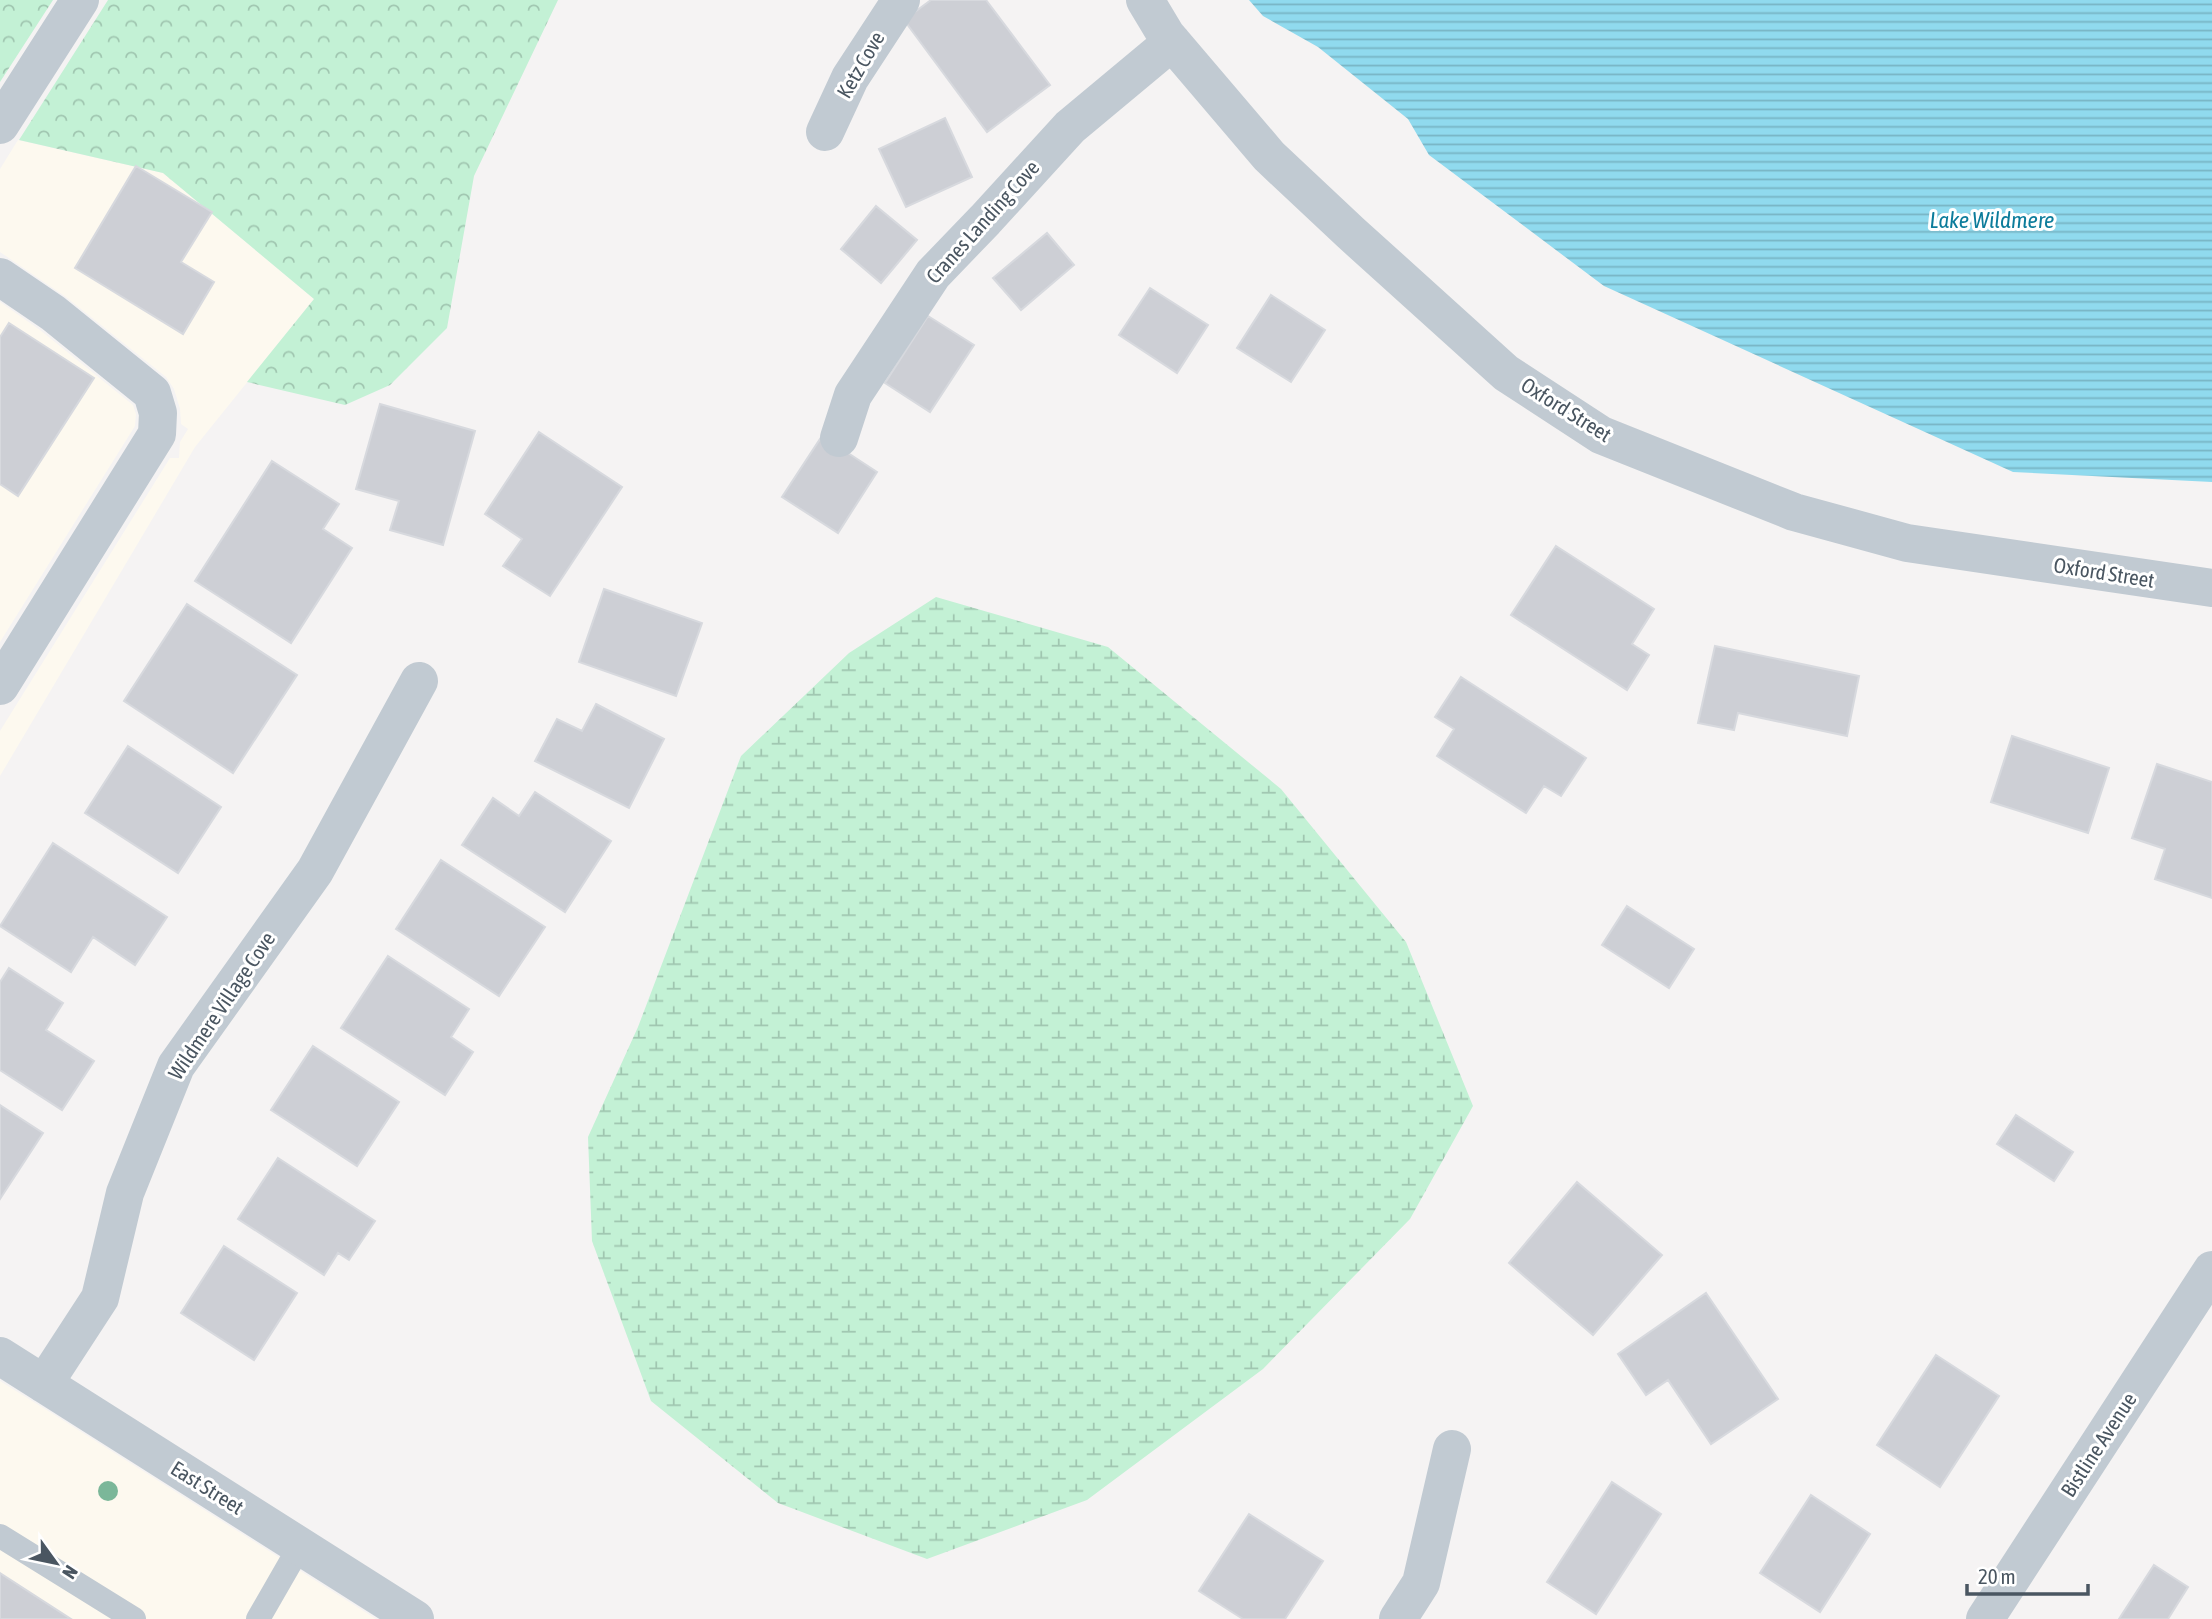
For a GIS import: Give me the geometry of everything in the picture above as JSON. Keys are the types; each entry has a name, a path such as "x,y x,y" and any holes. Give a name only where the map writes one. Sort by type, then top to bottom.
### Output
{"street":[{"path":"0,125 80,0"},
{"name":"Ketz Cove","path":"825,132 850,78 901,0"},
{"name":"Oxford Street","path":"1145,0 1172,42 1269,156 1506,373 1601,435 1794,512 1907,543 2212,588"},
{"name":"Cranes Landing Cove","path":"839,438 853,394 933,274 1070,127 1172,42"},
{"path":"0,277 52,313 152,393 158,413 157,433 0,686"},
{"name":"Wildmere Village Cove","path":"44,1384 100,1298 125,1193 176,1066 315,871 419,681"},
{"name":"Bistline Avenue","path":"1985,1619 2212,1270"},
{"name":"East Street","path":"0,1356 415,1619"},
{"path":"1398,1619 1421,1583 1452,1449"}],"lane":[{"path":"0,1536 134,1619"},
{"path":"258,1619 300,1546"}],"shaded area":[{"path":"18,140 163,173 314,299 195,447 0,776 0,731 170,458 179,458 180,442 188,429 181,424 174,389 166,377 66,297 0,252 0,169"},
{"path":"0,302 40,330 133,405 136,414 135,426 0,642"},
{"path":"0,1381 53,1414 376,1619 0,1619"}],"green space":[{"path":"0,0 53,0 0,82"},
{"path":"108,0 558,0 474,176 447,328 390,385 345,405 247,382 314,299 163,173 19,140"},
{"path":"936,597 1108,647 1281,789 1406,942 1473,1106 1410,1219 1263,1369 1087,1500 927,1559 778,1503 651,1401 592,1241 588,1137 638,1027 741,756 849,653"}],"water":[{"name":"Lake Wildmere","path":"1249,0 2212,0 2212,482 2013,472 1604,286 1429,155 1408,119 1318,47 1263,16"}],"building":[{"path":"931,0 986,0 1050,85 987,132 904,20"},
{"path":"945,118 972,177 906,207 879,149"},
{"path":"136,166 212,212 181,262 214,282 183,334 75,268"},
{"path":"876,206 917,240 881,283 841,249"},
{"path":"1047,233 1074,265 1021,310 993,278"},
{"path":"1150,288 1208,325 1177,373 1119,335"},
{"path":"1271,295 1325,330 1291,382 1237,348"},
{"path":"928,316 974,345 930,412 885,383"},
{"path":"9,323 94,378 18,496 0,484 0,337"},
{"path":"380,404 475,431 443,545 390,530 399,501 356,489"},
{"path":"539,432 622,487 550,596 503,566 522,539 485,514"},
{"path":"822,436 877,472 838,533 782,497"},
{"path":"272,461 339,504 323,529 352,548 291,643 195,581"},
{"path":"1556,546 1654,609 1632,644 1649,655 1627,690 1511,615"},
{"path":"604,589 702,623 676,696 579,662"},
{"path":"187,604 297,675 233,773 124,701"},
{"path":"1715,646 1859,676 1847,736 1738,713 1734,730 1698,723"},
{"path":"1461,677 1586,758 1561,796 1544,786 1526,813 1437,756 1454,729 1435,717"},
{"path":"596,704 664,739 629,808 535,761 557,719 582,731"},
{"path":"2012,736 2109,768 2088,833 1991,802"},
{"path":"128,746 221,807 178,873 85,813"},
{"path":"2157,764 2212,782 2212,898 2155,879 2165,849 2132,838"},
{"path":"535,792 611,841 565,912 462,845 493,798 519,816"},
{"path":"53,843 167,917 135,965 93,937 71,972 0,926"},
{"path":"441,860 545,927 499,996 396,929"},
{"path":"1627,906 1694,949 1669,988 1602,945"},
{"path":"388,956 469,1009 451,1037 473,1052 445,1095 341,1028"},
{"path":"9,968 63,1003 46,1030 94,1061 62,1110 0,1070 0,982"},
{"path":"313,1046 399,1102 357,1166 271,1110"},
{"path":"0,1105 43,1133 0,1199"},
{"path":"2016,1115 2073,1152 2054,1181 1997,1144"},
{"path":"278,1158 375,1221 349,1260 338,1253 324,1275 238,1219"},
{"path":"1577,1182 1662,1255 1593,1335 1509,1263"},
{"path":"224,1246 297,1293 254,1360 181,1313"},
{"path":"1706,1293 1778,1399 1711,1444 1668,1380 1646,1395 1618,1354"},
{"path":"1936,1355 1999,1396 1940,1487 1877,1445"},
{"path":"1612,1482 1661,1514 1596,1614 1547,1582"},
{"path":"1811,1495 1870,1534 1820,1612 1760,1573"},
{"path":"1249,1514 1323,1561 1285,1619 1243,1619 1199,1591"},
{"path":"2154,1565 2188,1587 2168,1619 2119,1619"},
{"path":"0,1573 71,1619 0,1619"}]}
